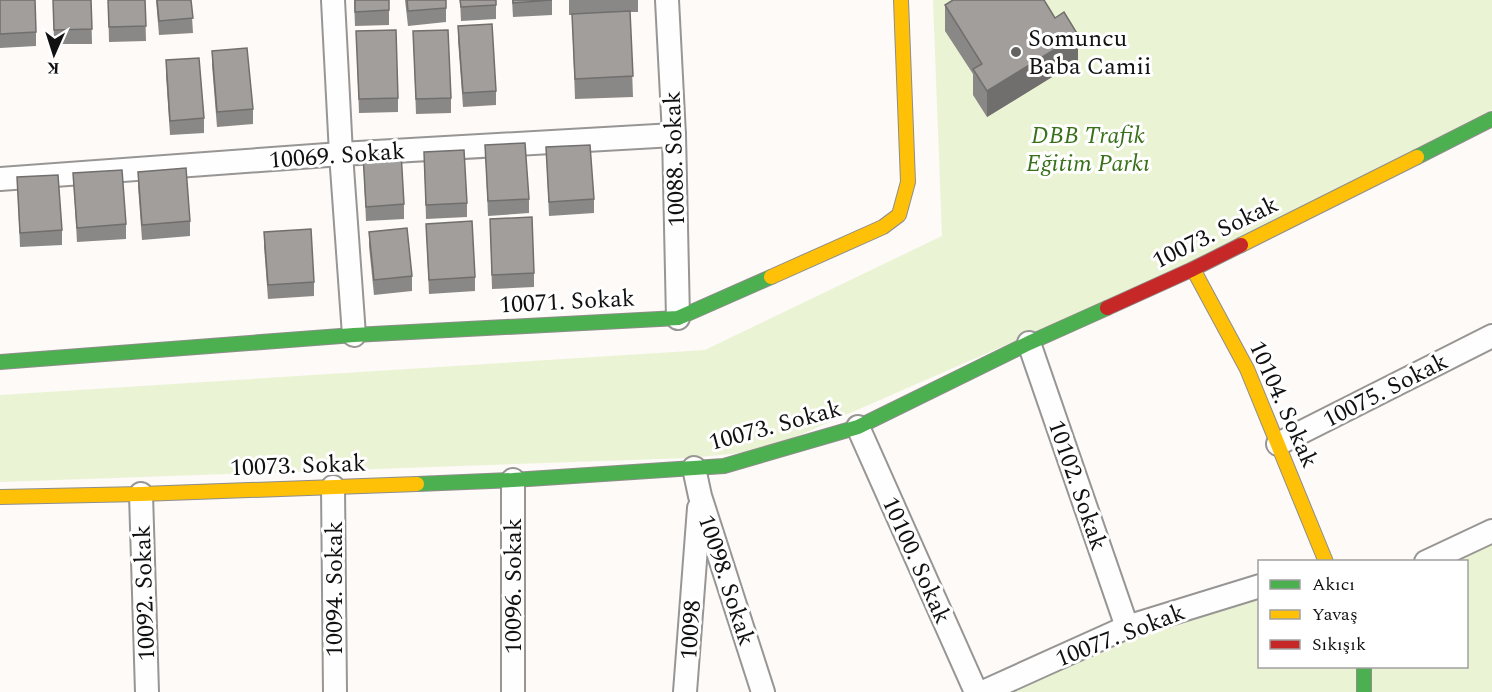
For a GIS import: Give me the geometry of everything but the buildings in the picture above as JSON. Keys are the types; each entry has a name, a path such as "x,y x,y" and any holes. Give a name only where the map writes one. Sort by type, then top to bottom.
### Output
{"street":[{"path":"333,0 354,335"},
{"name":"10088. Sokak","path":"667,0 674,135 678,318"},
{"name":"10071. Sokak","path":"0,362 354,335 678,318 883,226 899,214 908,182 901,0"},
{"name":"10073. Sokak","path":"0,497 513,480 724,466 858,427 1029,343 1193,268 1492,120"},
{"name":"10069. Sokak","path":"0,179 341,154 674,135"},
{"name":"10104. Sokak","path":"1193,268 1246,369 1326,560"},
{"name":"10075. Sokak","path":"1278,444 1492,336"},
{"name":"10102. Sokak","path":"1029,343 1127,627"},
{"name":"10100. Sokak","path":"858,427 976,692"},
{"name":"10098. Sokak","path":"694,468 700,496 763,692"},
{"name":"10096. Sokak","path":"513,480 513,692"},
{"name":"10094. Sokak","path":"333,487 335,692"},
{"name":"10092. Sokak","path":"141,494 147,692"},
{"name":"10098","path":"685,692 700,496"},
{"path":"1428,560 1492,531"},
{"name":"10077. Sokak","path":"983,692 1127,627 1258,587"},
{"path":"1364,668 1364,692"}],"green space":[{"name":"DBB Trafik Eğitim Parkı","path":"933,0 1492,0 1492,110 1196,262 763,451 689,458 0,482 0,395 705,350 942,236"},
{"path":"1492,531 1492,692 983,692 1258,586 1258,668 1468,668 1468,560 1429,560"}],"traffic: fast":[{"path":"1417,157 1492,119"},
{"path":"0,362 354,335 678,318 771,277"},
{"path":"417,484 724,466 858,427 1029,343 1107,308"},
{"path":"1364,668 1364,692"}],"traffic: slow":[{"path":"771,277 883,227 899,215 908,182 901,0"},
{"path":"1241,245 1417,157"},
{"path":"1193,269 1247,369 1325,560"},
{"path":"0,497 417,484"}],"traffic: jam":[{"path":"1107,308 1241,245"}],"place":[{"name":"Somuncu Baba Camii","path":"1016,52"}]}
